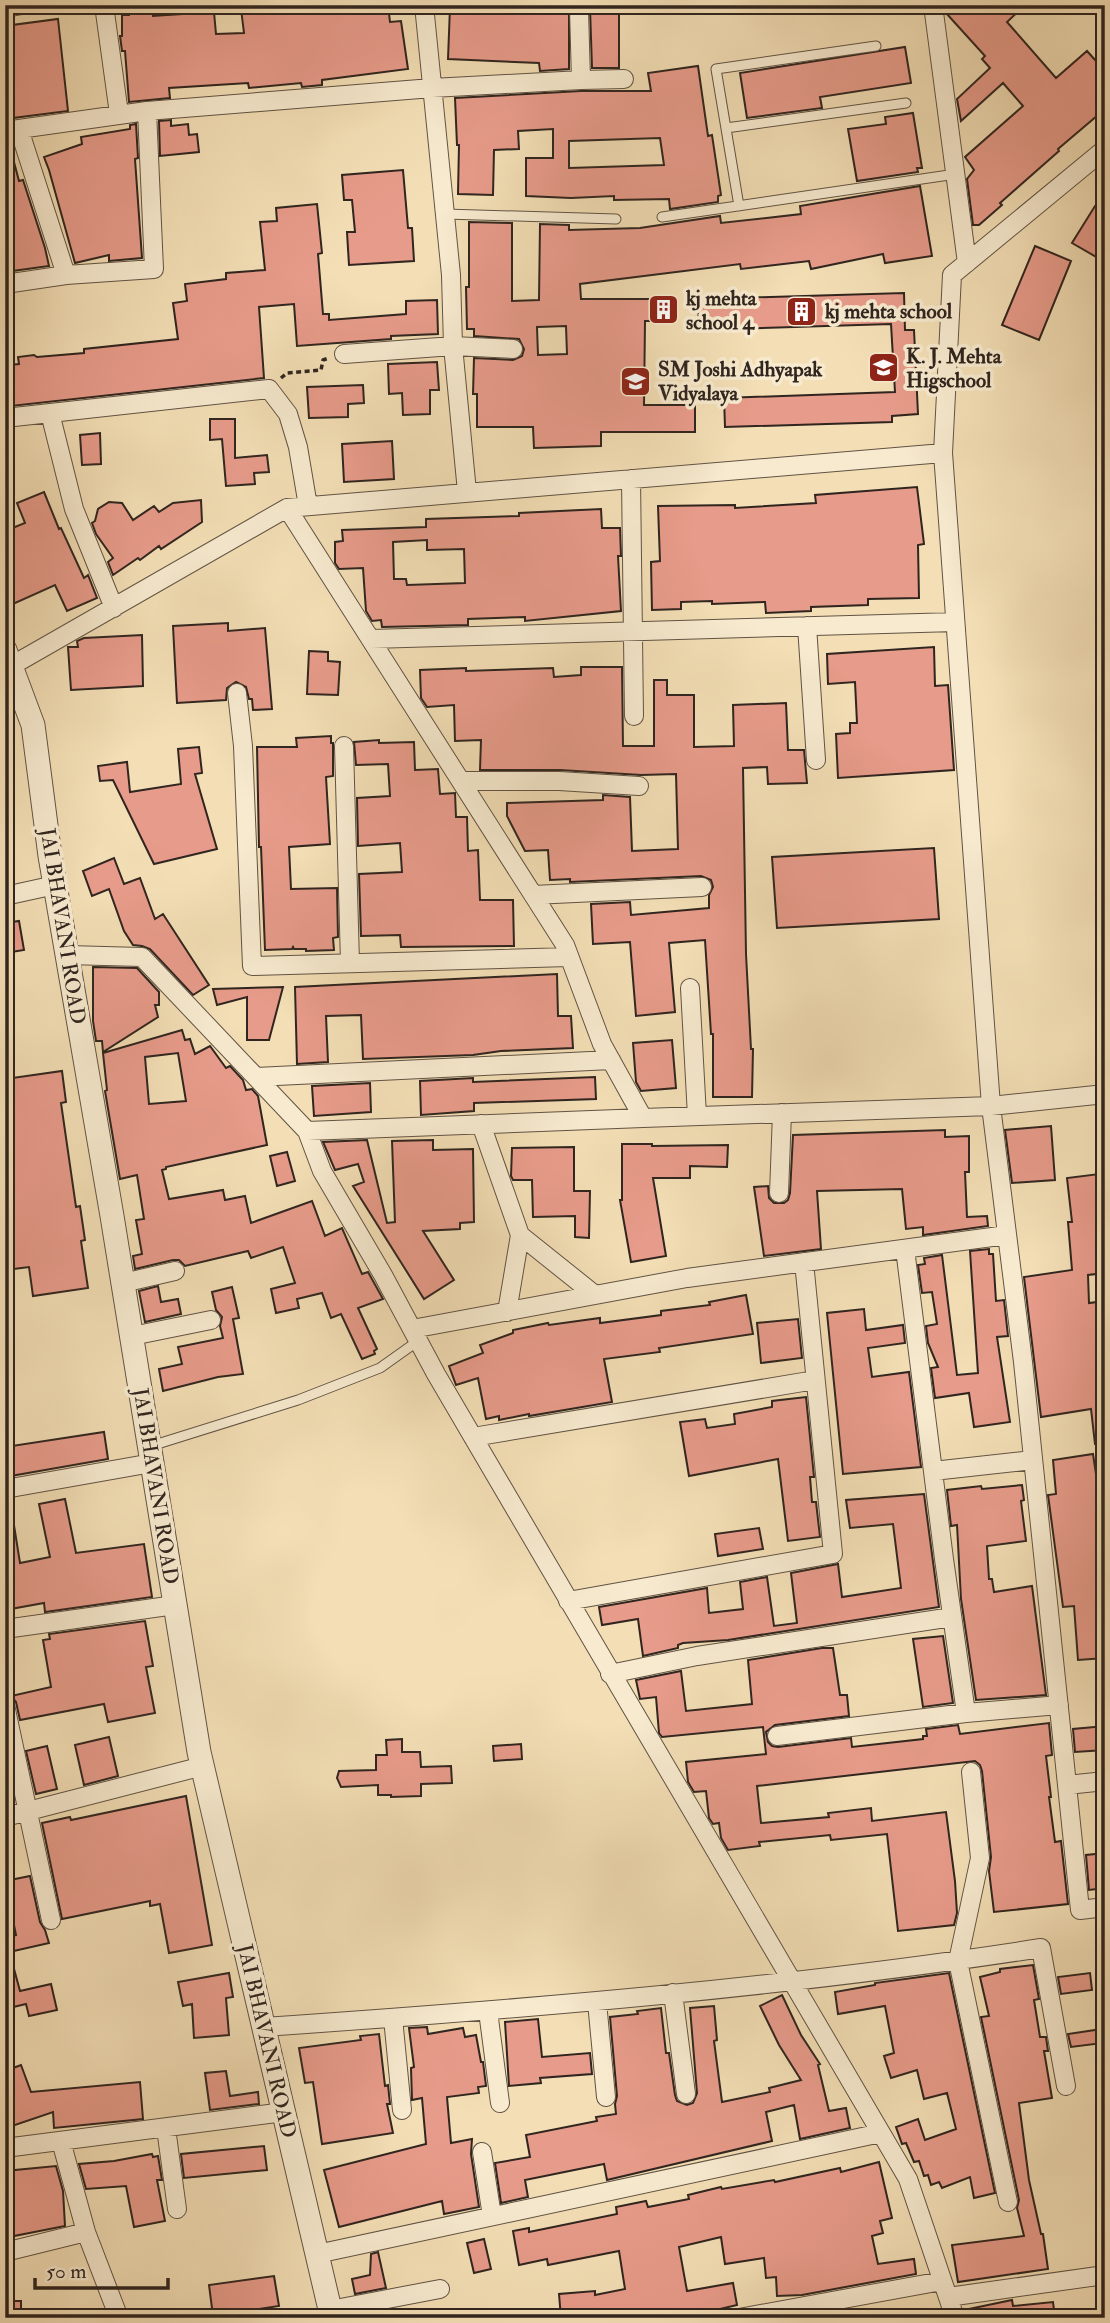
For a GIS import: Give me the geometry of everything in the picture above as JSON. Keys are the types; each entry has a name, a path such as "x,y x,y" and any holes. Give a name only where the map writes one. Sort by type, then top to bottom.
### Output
{"street":[{"path":"5,8 22,5"},
{"path":"104,5 119,114"},
{"path":"424,5 451,275 453,346 467,492"},
{"path":"933,5 967,263"},
{"path":"579,10 581,80"},
{"path":"66,275 12,130 147,111 432,88 624,79"},
{"path":"5,284 66,275 154,270 147,111"},
{"path":"1105,149 951,275 943,453 991,1106 1033,1460 1080,1910 1105,1907"},
{"path":"344,354 453,346 513,349"},
{"path":"5,418 269,389 288,414 299,447 308,506"},
{"path":"50,413 74,509 114,608"},
{"path":"8,658 114,608 287,508 943,453"},
{"path":"631,479 634,716"},
{"path":"287,508 565,945 602,1044 643,1118"},
{"path":"371,639 955,622"},
{"path":"807,626 816,760"},
{"name":"JAI BHAVANI ROAD","path":"8,658 33,725 55,885 203,1766 331,2314"},
{"path":"237,693 243,746 252,966 569,957"},
{"path":"344,746 350,963"},
{"path":"461,780 559,781 639,786"},
{"path":"5,896 55,885"},
{"path":"533,895 702,887"},
{"path":"67,955 142,957 307,1131 322,1171 473,1437 908,2179 955,2318"},
{"path":"690,988 696,1116"},
{"path":"256,1077 611,1060"},
{"path":"307,1131 991,1106 1105,1094"},
{"path":"779,1194 782,1113"},
{"path":"481,1124 520,1234 507,1312"},
{"path":"520,1234 595,1295"},
{"path":"415,1335 507,1312 687,1278 1007,1236"},
{"path":"905,1249 965,1713"},
{"path":"568,1601 832,1554 803,1262"},
{"path":"123,1283 175,1271"},
{"path":"132,1336 211,1320"},
{"path":"473,1437 815,1380"},
{"path":"5,1489 151,1454"},
{"path":"933,1471 1033,1460"},
{"path":"5,1629 175,1605"},
{"path":"610,1674 696,1656 952,1617"},
{"path":"777,1735 1059,1704"},
{"path":"5,1705 51,1920"},
{"path":"5,1817 203,1766"},
{"path":"971,1772 980,1858 958,1961 1008,2202"},
{"path":"1067,1786 1105,1781"},
{"path":"264,2027 597,2002 958,1961 1041,1948 1066,2086"},
{"path":"673,1993 686,2094"},
{"path":"597,2002 606,2096"},
{"path":"488,2011 500,2103"},
{"path":"393,2018 402,2110"},
{"path":"5,2148 284,2112"},
{"path":"166,2127 177,2209"},
{"path":"317,2254 881,2133"},
{"path":"61,2141 86,2232 118,2318"},
{"path":"482,2152 492,2216"},
{"path":"5,2252 86,2232"},
{"path":"739,2318 945,2289 1105,2274"},
{"path":"331,2314 440,2288"}],"lane":[{"path":"739,206 716,69 876,46"},
{"path":"726,128 906,103"},
{"path":"662,217 956,174"},
{"path":"445,214 615,219"},
{"path":"151,1454 380,1368 415,1335"}],"path":[{"path":"269,389 287,373 321,370 323,360 344,354"}],"building":[{"path":"129,5 153,5 153,16 214,12 216,34 244,33 241,9 277,5 388,5 390,22 401,21 408,69 322,80 322,85 302,87 301,83 249,88 248,83 169,88 170,98 129,102 125,51 122,51 120,36 122,15 129,15"},
{"path":"498,5 569,5 569,69 540,71 539,63 448,59 450,7 498,10"},
{"path":"945,5 1025,5 1007,22 1056,78 1087,51 1105,71 1105,109 1058,149 1059,151 979,225 973,225 967,179 974,170 965,157 1023,106 1003,83 961,121 957,99 990,68 982,59 985,56 946,13"},
{"path":"590,8 619,8 619,68 592,68"},
{"path":"58,19 68,111 5,119 5,26"},
{"path":"905,47 911,83 820,97 822,108 747,118 740,73"},
{"path":"698,66 708,136 712,135 721,195 718,196 718,202 670,209 669,199 614,200 614,196 526,196 526,158 553,158 553,129 518,131 519,149 494,150 493,195 458,194 459,145 455,98 581,91 651,91 648,73","holes":["660,138 664,165 569,168 569,141"]},
{"path":"913,113 922,168 917,168 918,172 857,181 848,129 886,124 885,117"},
{"path":"171,120 171,126 188,124 189,135 197,134 199,152 160,156 159,121"},
{"path":"136,124 138,158 135,159 142,258 109,261 109,255 75,263 44,157 82,144 81,137 130,129 130,125"},
{"path":"10,147 49,266 5,272 5,148"},
{"path":"403,170 414,261 349,265 347,232 355,232 352,200 344,200 342,175"},
{"path":"920,186 932,256 885,263 883,254 811,269 809,261 741,269 740,264 580,284 581,299 671,299 671,321 645,321 644,405 695,405 695,432 601,432 601,446 534,448 533,427 477,427 477,394 473,394 474,358 513,360 522,356 524,349 519,339 474,336 474,329 467,329 469,222 512,223 512,301 539,300 540,224 569,225 569,230 640,228 720,216 721,223 801,214 800,206","holes":["566,326 567,354 538,355 537,327"]},
{"path":"317,204 322,253 318,254 323,314 329,314 329,320 406,314 406,301 437,300 438,334 297,346 294,304 259,307 264,378 11,406 7,365 19,364 18,357 84,353 84,349 178,339 173,303 187,301 185,284 226,279 226,273 265,270 260,222 277,221 276,208"},
{"path":"1095,206 1105,212 1105,262 1072,243"},
{"path":"1035,246 1071,261 1039,340 1002,325"},
{"path":"904,293 905,330 914,330 918,414 892,416 892,422 725,427 724,398 895,392 891,324 699,330 698,299"},
{"path":"437,362 439,390 430,390 430,414 403,415 402,393 389,394 388,364"},
{"path":"363,385 364,403 348,404 348,417 309,418 307,387"},
{"path":"210,419 235,419 235,458 267,455 269,472 254,473 255,484 226,486 222,439 210,440"},
{"path":"100,433 101,464 82,465 80,435"},
{"path":"392,441 394,479 344,482 342,444"},
{"path":"917,487 924,544 918,545 919,598 868,599 868,605 811,607 811,611 766,613 765,602 712,604 712,601 681,602 681,609 652,610 651,562 660,561 658,506 735,505 735,508 816,503 815,495"},
{"path":"44,492 59,529 61,528 84,578 88,575 97,598 67,611 55,585 13,604 5,587 5,531 25,523 17,503"},
{"path":"201,500 202,522 161,549 159,546 113,575 108,562 113,558 96,534 92,523 98,509 109,502 122,503 133,520 154,506 159,512 173,503"},
{"path":"601,509 602,528 620,528 621,556 618,556 621,611 525,621 525,617 468,619 468,625 382,627 381,620 372,621 366,611 363,568 339,569 335,563 335,542 343,541 342,530 426,527 426,519 519,516 519,513","holes":["427,540 427,550 464,549 465,583 407,585 406,579 394,579 393,542"]},
{"path":"228,623 228,631 265,628 272,709 253,710 252,699 249,699 246,687 236,682 227,688 226,700 177,703 173,626"},
{"path":"142,635 143,686 71,690 68,647 78,647 77,641 84,638"},
{"path":"934,647 935,686 948,685 954,770 838,778 836,734 850,733 850,723 857,723 855,682 828,684 827,654"},
{"path":"309,651 328,652 328,661 340,662 338,695 307,694"},
{"path":"581,667 622,667 623,746 654,746 654,680 667,680 667,695 694,695 694,747 734,746 733,705 786,703 788,750 804,750 807,783 768,784 767,767 743,768 746,954 753,1049 752,1097 713,1097 713,1034 705,940 669,943 675,1012 636,1016 630,942 593,944 591,904 630,902 631,915 709,908 709,895 713,887 711,880 701,876 570,882 570,879 550,880 548,850 525,851 507,816 507,803 603,800 603,795 630,797 632,851 678,849 676,774 480,770 481,740 455,741 454,705 427,707 421,698 420,670 553,668 554,677 581,675"},
{"path":"331,736 333,776 326,777 330,844 289,847 291,889 337,888 338,937 333,938 334,950 306,951 293,947 265,950 257,747 297,747 296,738"},
{"path":"379,740 379,743 414,742 415,770 438,769 440,794 455,793 456,817 467,817 468,851 478,850 480,900 513,900 514,946 401,947 400,935 361,936 359,874 402,872 400,843 358,846 357,798 390,796 388,764 356,765 354,742"},
{"path":"199,747 202,773 195,774 217,849 154,864 113,780 100,781 98,766 127,762 130,792 181,784 178,749"},
{"path":"934,848 939,919 777,928 772,857"},
{"path":"114,858 124,884 140,878 155,919 163,914 209,985 193,995 150,949 133,945 124,931 109,889 92,896 83,871"},
{"path":"19,921 24,950 5,953 5,923"},
{"path":"93,967 137,968 159,992 159,1005 155,1005 158,1017 103,1052 102,1041 96,1041 93,1021"},
{"path":"557,974 558,1016 571,1016 573,1048 363,1059 361,1015 326,1016 328,1062 297,1064 295,987"},
{"path":"283,987 269,1040 247,1040 247,997 217,1005 213,989"},
{"path":"182,1030 185,1040 190,1039 195,1054 210,1046 226,1068 230,1066 243,1080 246,1090 252,1089 258,1096 267,1145 166,1167 162,1170 169,1199 223,1190 225,1200 245,1196 251,1223 312,1201 325,1236 342,1228 362,1274 368,1272 383,1299 358,1308 377,1349 375,1354 362,1359 341,1314 331,1318 322,1293 297,1299 299,1308 276,1313 271,1289 295,1283 283,1247 251,1258 248,1251 185,1266 179,1260 173,1260 135,1269 133,1256 142,1254 136,1220 144,1219 137,1175 120,1179 105,1091 103,1053","holes":["178,1053 186,1101 149,1104 145,1057"]},
{"path":"672,1040 676,1088 641,1091 636,1082 633,1043"},
{"path":"62,1071 66,1102 61,1103 76,1207 80,1206 85,1240 81,1241 88,1288 33,1296 29,1267 5,1270 5,1168 12,1167 5,1113 5,1079"},
{"path":"595,1077 596,1099 474,1103 474,1111 421,1115 420,1081 473,1078 473,1082"},
{"path":"370,1083 371,1112 314,1116 312,1086"},
{"path":"1051,1126 1055,1180 1012,1183 1005,1130"},
{"path":"945,1130 945,1137 969,1136 969,1172 965,1172 967,1217 987,1216 988,1226 923,1235 923,1227 906,1229 902,1189 817,1191 821,1249 764,1256 754,1187 768,1186 769,1198 774,1203 788,1200 793,1135"},
{"path":"367,1140 387,1223 395,1222 392,1141 433,1140 433,1150 473,1149 474,1222 460,1223 460,1229 423,1231 454,1280 424,1299 353,1186 364,1182 358,1164 335,1170 323,1142"},
{"path":"622,1144 728,1145 727,1167 690,1166 690,1178 653,1178 666,1256 631,1262 620,1200"},
{"path":"574,1147 574,1191 590,1191 589,1238 575,1237 575,1216 533,1217 532,1180 513,1180 511,1176 512,1148"},
{"path":"287,1152 295,1181 277,1186 270,1156"},
{"path":"1099,1174 1105,1273 1088,1275 1089,1303 1105,1301 1105,1443 1095,1444 1091,1409 1041,1417 1024,1277 1072,1270 1068,1222 1072,1222 1067,1178"},
{"path":"989,1249 989,1254 993,1254 996,1301 1004,1300 1008,1336 997,1337 1010,1422 974,1427 969,1393 935,1398 931,1368 938,1367 928,1343 926,1326 937,1324 932,1292 922,1293 918,1265 925,1264 924,1258 942,1255 957,1375 978,1373 970,1251"},
{"path":"158,1286 161,1302 178,1299 181,1314 145,1322 139,1291"},
{"path":"232,1287 239,1318 233,1319 243,1374 218,1377 163,1391 159,1369 182,1364 178,1347 223,1338 220,1326 222,1317 216,1310 212,1292"},
{"path":"746,1295 753,1334 659,1348 660,1352 604,1359 612,1402 529,1416 486,1419 478,1378 456,1385 449,1366 483,1353 480,1345 513,1333 513,1330 548,1323 600,1318 600,1323 661,1315 661,1311 710,1305 709,1302"},
{"path":"864,1309 866,1330 903,1325 905,1343 868,1348 872,1377 909,1372 921,1467 843,1474 827,1313"},
{"path":"798,1319 802,1358 761,1363 757,1323"},
{"path":"806,1397 814,1477 810,1477 812,1502 816,1502 820,1537 788,1541 778,1459 689,1476 680,1422 705,1419 707,1428 735,1424 734,1414 772,1407 772,1401"},
{"path":"104,1432 108,1459 5,1477 5,1447"},
{"path":"1093,1454 1102,1514 1099,1515 1105,1564 1105,1658 1078,1660 1074,1606 1063,1607 1048,1495 1056,1494 1053,1460"},
{"path":"1022,1485 1024,1500 1021,1501 1026,1541 987,1546 989,1579 992,1579 994,1592 1032,1586 1046,1695 976,1700 961,1599 957,1525 951,1526 947,1490"},
{"path":"924,1494 939,1607 728,1640 683,1643 678,1645 678,1648 643,1656 638,1619 602,1625 599,1607 707,1588 709,1613 743,1609 740,1582 767,1577 774,1626 797,1623 791,1573 838,1564 842,1597 901,1588 893,1524 850,1528 846,1500"},
{"path":"65,1499 76,1553 144,1544 152,1597 45,1612 44,1603 5,1610 5,1520 13,1519 20,1563 50,1557 39,1504"},
{"path":"759,1528 763,1549 718,1556 715,1534"},
{"path":"145,1621 153,1666 146,1667 155,1713 108,1722 104,1704 20,1720 16,1702 11,1696 51,1687 43,1640 50,1639 49,1634"},
{"path":"943,1636 953,1703 923,1707 913,1639"},
{"path":"833,1648 840,1695 847,1695 849,1716 775,1725 766,1732 768,1742 772,1746 851,1738 852,1747 923,1739 923,1736 927,1736 926,1729 958,1725 960,1734 1049,1723 1052,1755 1046,1756 1049,1797 1055,1842 1061,1841 1068,1904 994,1912 982,1771 975,1761 757,1786 761,1823 829,1817 828,1813 871,1808 872,1821 946,1812 955,1881 957,1913 954,1925 898,1931 887,1834 831,1840 830,1835 759,1842 760,1846 728,1850 721,1838 719,1823 713,1824 709,1818 706,1791 694,1792 688,1782 686,1762 766,1754 763,1727 662,1737 659,1733 656,1697 640,1699 636,1680 681,1671 686,1711 752,1704 748,1660"},
{"path":"1105,1726 1105,1750 1075,1752 1073,1729"},
{"path":"109,1737 118,1776 84,1785 75,1745"},
{"path":"402,1739 402,1752 420,1752 421,1767 451,1766 452,1783 421,1784 421,1796 378,1795 378,1785 341,1787 337,1778 339,1771 376,1770 376,1755 387,1755 386,1740"},
{"path":"521,1744 522,1759 494,1761 493,1746"},
{"path":"47,1746 57,1789 36,1794 26,1751"},
{"path":"186,1796 212,1945 169,1953 160,1904 150,1906 150,1901 62,1919 42,1823 70,1817 71,1820"},
{"path":"1105,1853 1105,1888 1089,1890 1086,1855"},
{"path":"30,1876 40,1922 49,1943 5,1953 5,1938 16,1935 5,1881"},
{"path":"10,1954 20,1991 51,1984 57,2010 29,2016 26,2004 5,2009 5,1955"},
{"path":"1033,1965 1039,1999 1034,2000 1040,2037 1046,2037 1048,2051 1044,2051 1052,2098 1019,2103 1029,2180 1043,2234 1048,2269 958,2282 952,2245 1024,2236 981,2017 989,2016 980,1977 1000,1972 1000,1969"},
{"path":"229,1973 233,1997 226,1998 229,2035 194,2038 192,2004 183,2006 178,1982"},
{"path":"949,1973 995,2193 974,2198 970,2177 942,2188 939,2182 931,2185 928,2175 924,2176 919,2161 914,2162 906,2143 902,2144 896,2127 918,2119 925,2140 956,2129 947,2093 924,2099 917,2070 891,2078 884,2056 894,2053 885,2006 838,2014 835,1992 875,1983"},
{"path":"1090,1973 1092,1990 1061,1994 1058,1977"},
{"path":"782,1995 801,2035 820,2064 818,2065 829,2111 846,2108 850,2128 800,2139 794,2105 766,2112 772,2141 607,2180 604,2164 525,2180 528,2197 501,2203 495,2163 530,2157 526,2135 597,2121 596,2117 616,2114 617,2096 610,2017 661,2008 666,2053 669,2053 675,2095 677,2101 687,2105 693,2103 697,2093 690,2008 714,2006 717,2040 714,2041 722,2102 770,2092 769,2088 801,2080 779,2045 760,2006"},
{"path":"538,2019 542,2057 590,2053 592,2074 540,2078 541,2083 509,2086 505,2022"},
{"path":"427,2027 428,2034 463,2028 465,2037 476,2035 486,2086 478,2087 479,2093 447,2097 451,2143 472,2139 471,2154 479,2207 444,2214 442,2201 339,2227 324,2170 426,2144 422,2098 412,2100 411,2068 414,2067 409,2028"},
{"path":"1102,2029 1103,2043 1071,2047 1068,2034"},
{"path":"379,2034 393,2133 322,2144 313,2082 305,2083 299,2048 361,2040 360,2036"},
{"path":"21,2065 31,2092 140,2082 143,2119 54,2128 53,2112 12,2126 5,2105 5,2071"},
{"path":"226,2071 230,2096 258,2092 259,2104 210,2110 205,2073"},
{"path":"264,2146 267,2170 184,2178 181,2154"},
{"path":"152,2154 153,2157 158,2156 162,2180 157,2180 165,2221 134,2227 126,2186 86,2189 79,2164"},
{"path":"879,2162 892,2218 880,2221 883,2233 872,2236 878,2264 914,2259 916,2274 802,2295 777,2296 776,2277 766,2278 764,2258 725,2264 721,2237 679,2247 687,2291 733,2283 737,2305 682,2318 561,2318 559,2294 595,2291 595,2295 625,2289 619,2251 548,2265 547,2259 519,2265 513,2231 529,2228 529,2232 617,2214 616,2207 646,2201 648,2207 689,2199 688,2195 721,2187 775,2182 840,2168 841,2172"},
{"path":"56,2166 63,2191 65,2226 9,2237 5,2171"},
{"path":"484,2239 491,2269 474,2273 467,2243"},
{"path":"378,2252 386,2288 355,2294 352,2279 370,2275 371,2254"},
{"path":"274,2276 279,2306 213,2316 209,2285"},
{"path":"1012,2300 1013,2306 1053,2302 1055,2318 966,2318 964,2310"},
{"path":"5,2301 21,2301 21,2318 5,2318"}],"place":[{"name":"kj mehta school 4","path":"663,310"},
{"name":"kj mehta school","path":"802,311"},
{"name":"K. J. Mehta Higschool","path":"883,368"},
{"name":"SM Joshi Adhyapak Vidyalaya","path":"635,381"}]}
